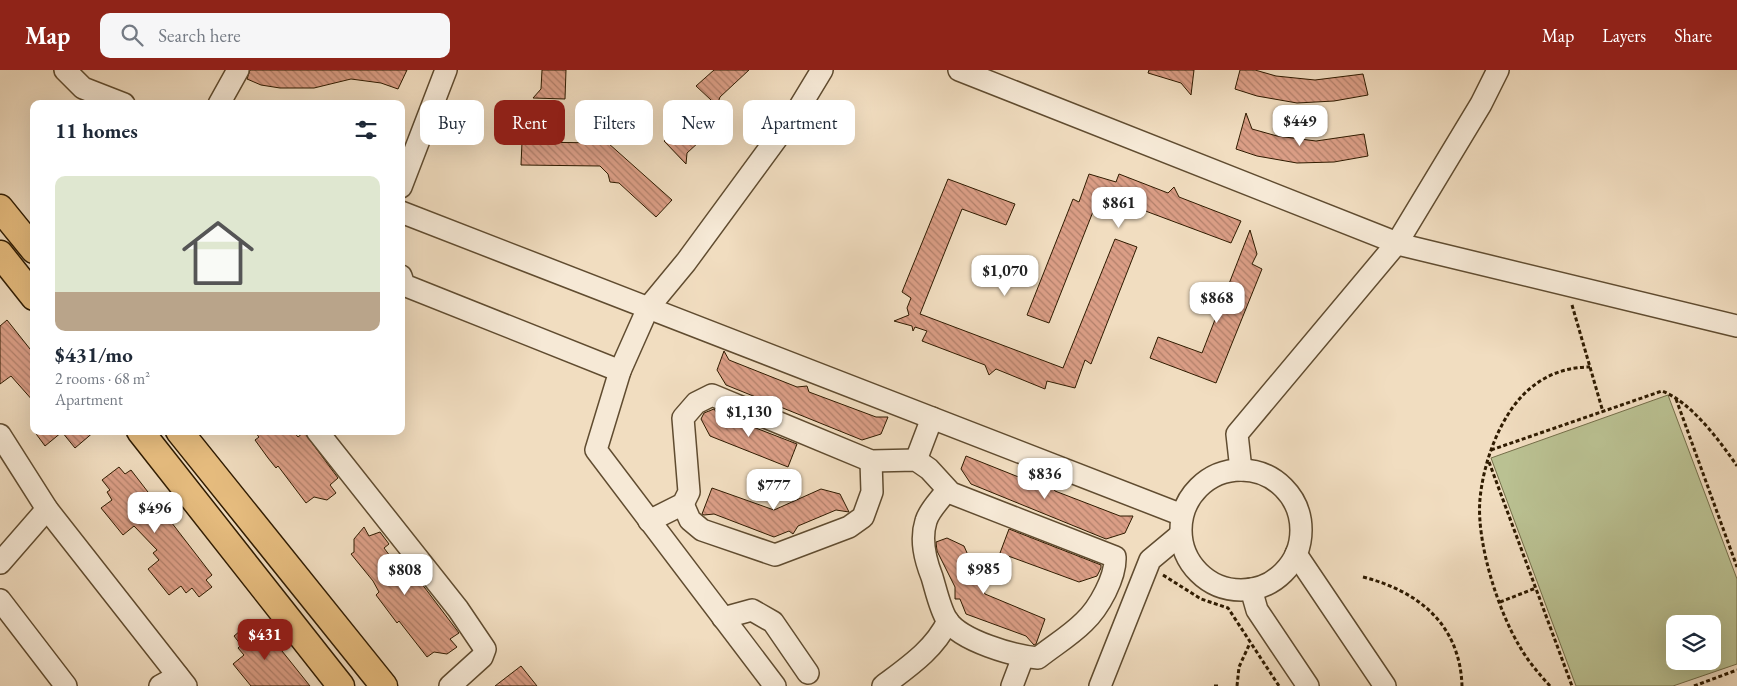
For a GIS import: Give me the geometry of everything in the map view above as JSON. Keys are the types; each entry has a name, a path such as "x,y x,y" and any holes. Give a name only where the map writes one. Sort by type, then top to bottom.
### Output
{"main road":[{"path":"0,208 30,245"},
{"path":"0,254 30,292"},
{"path":"143,435 341,686"},
{"path":"182,435 384,686"}],"street":[{"path":"65,70 83,88 114,100"},
{"path":"222,100 238,70"},
{"path":"405,177 446,70"},
{"path":"775,686 596,450 620,371 648,308 686,262 799,108 822,70"},
{"path":"959,70 1397,243 1737,326"},
{"path":"1241,470 1237,434 1397,243 1481,104 1498,70"},
{"path":"405,214 932,418 1181,525"},
{"path":"405,286 620,371"},
{"path":"649,522 683,504 689,492 683,418 696,403 712,396 871,461 916,460 929,468 951,493 1115,557 1115,566 1110,581 1085,622 1038,658 1023,657 970,638 948,621 925,558 923,542 926,520 947,490"},
{"path":"916,460 932,418"},
{"path":"0,435 47,509 175,683"},
{"path":"320,435 458,609 485,649 482,657 450,686"},
{"path":"683,504 690,520 702,530 775,555 849,527 863,517 872,492 871,461"},
{"path":"1100,686 1150,560 1181,525 1190,497 1204,482 1221,473 1241,470 1260,473 1278,482 1292,497 1300,515 1302,535 1296,554 1286,571 1270,583 1251,590 1231,590 1212,583 1196,571 1185,554 1181,525"},
{"path":"0,563 47,509"},
{"path":"1296,554 1385,686"},
{"path":"1251,590 1257,610 1308,686"},
{"path":"0,600 66,686"},
{"path":"723,618 752,610 773,622 808,673"},
{"path":"882,686 921,656 941,635 948,621"},
{"path":"1012,686 1023,657"}],"path":[{"path":"1572,305 1603,412"},
{"path":"1550,686 1519,647 1490,577 1482,534 1480,499 1491,450 1504,420 1522,395 1547,375 1573,367 1590,367"},
{"path":"1491,450 1662,391 1676,398 1716,434 1737,466"},
{"path":"1676,398 1737,567"},
{"path":"1488,460 1572,686"},
{"path":"1157,571 1201,598 1228,608 1279,686"},
{"path":"1362,577 1387,583 1402,590 1429,609 1446,628 1456,652 1462,686"},
{"path":"1500,602 1536,588"},
{"path":"1237,686 1239,667 1251,643"},
{"path":"1694,686 1737,670"},
{"path":"1214,686 1220,686"}],"green space":[{"path":"1668,395 1737,579 1737,664 1721,670 1721,615 1666,615 1666,670 1720,670 1673,686 1576,686 1491,458"}],"building":[{"path":"250,70 407,70 398,89 381,83 351,79 314,88 280,88 261,85 247,79"},
{"path":"542,70 566,70 565,99 533,98 541,89"},
{"path":"714,70 749,70 719,100 711,100 696,86"},
{"path":"1149,70 1194,70 1191,95 1181,83 1148,73"},
{"path":"1240,70 1255,70 1276,76 1315,80 1363,74 1368,95 1334,101 1297,103 1257,96 1235,89"},
{"path":"1246,113 1252,129 1277,136 1316,141 1364,134 1368,156 1334,162 1297,163 1257,156 1236,149"},
{"path":"565,142 575,143 575,145 610,145 672,200 656,217 619,183 610,182 608,174 600,166 521,165 522,145 565,145"},
{"path":"668,145 696,145 687,153 686,164"},
{"path":"1089,174 1116,182 1119,174 1168,193 1174,187 1179,197 1241,221 1231,243 1100,194 1049,323 1027,315 1073,199 1079,202"},
{"path":"948,179 1015,204 1006,225 962,209 920,314 1063,368 1115,239 1137,247 1091,364 1085,360 1075,388 1047,381 1045,389 996,369 989,375 985,365 922,341 927,331 915,327 913,331 912,326 894,321 909,315 907,308 911,298 902,292"},
{"path":"1250,230 1257,254 1252,264 1262,269 1216,383 1150,358 1158,337 1202,353"},
{"path":"7,320 30,349 30,397 11,376 0,384 0,326"},
{"path":"724,351 729,360 797,387 807,386 809,392 876,417 888,417 881,434 862,440 726,385 717,370"},
{"path":"714,409 717,413 797,444 788,467 710,436 701,419 704,413"},
{"path":"37,435 58,435 45,446"},
{"path":"64,435 90,435 75,448"},
{"path":"257,435 296,435 298,437 306,435 338,478 330,485 336,493 327,500 314,497 306,503 278,466 276,468 255,440 259,437"},
{"path":"966,456 1041,486 1051,485 1055,491 1120,516 1133,516 1125,533 1106,539 971,484 961,469"},
{"path":"119,467 125,474 131,470 212,575 206,580 212,587 199,597 192,588 186,593 181,586 169,595 148,569 159,560 153,553 157,550 134,526 123,535 101,508 112,500 107,492 110,490 102,480"},
{"path":"712,488 774,510 821,489 840,494 849,512 836,510 798,526 793,534 789,531 774,537 714,514 702,514"},
{"path":"364,527 369,536 380,532 389,544 384,548 399,568 406,563 459,633 450,639 457,647 447,654 434,652 427,657 399,621 397,623 376,595 379,592 373,581 351,554 354,552 354,539"},
{"path":"1009,529 1101,565 1101,568 1097,576 1079,582 1000,553"},
{"path":"947,538 964,546 985,594 1045,619 1036,644 1034,645 1026,636 966,614 960,599 955,599 955,587 937,551 936,542"},
{"path":"251,622 257,630 262,626 310,686 251,686 233,664 244,655 238,648 241,645 234,636"},
{"path":"521,666 537,686 495,686"}]}
